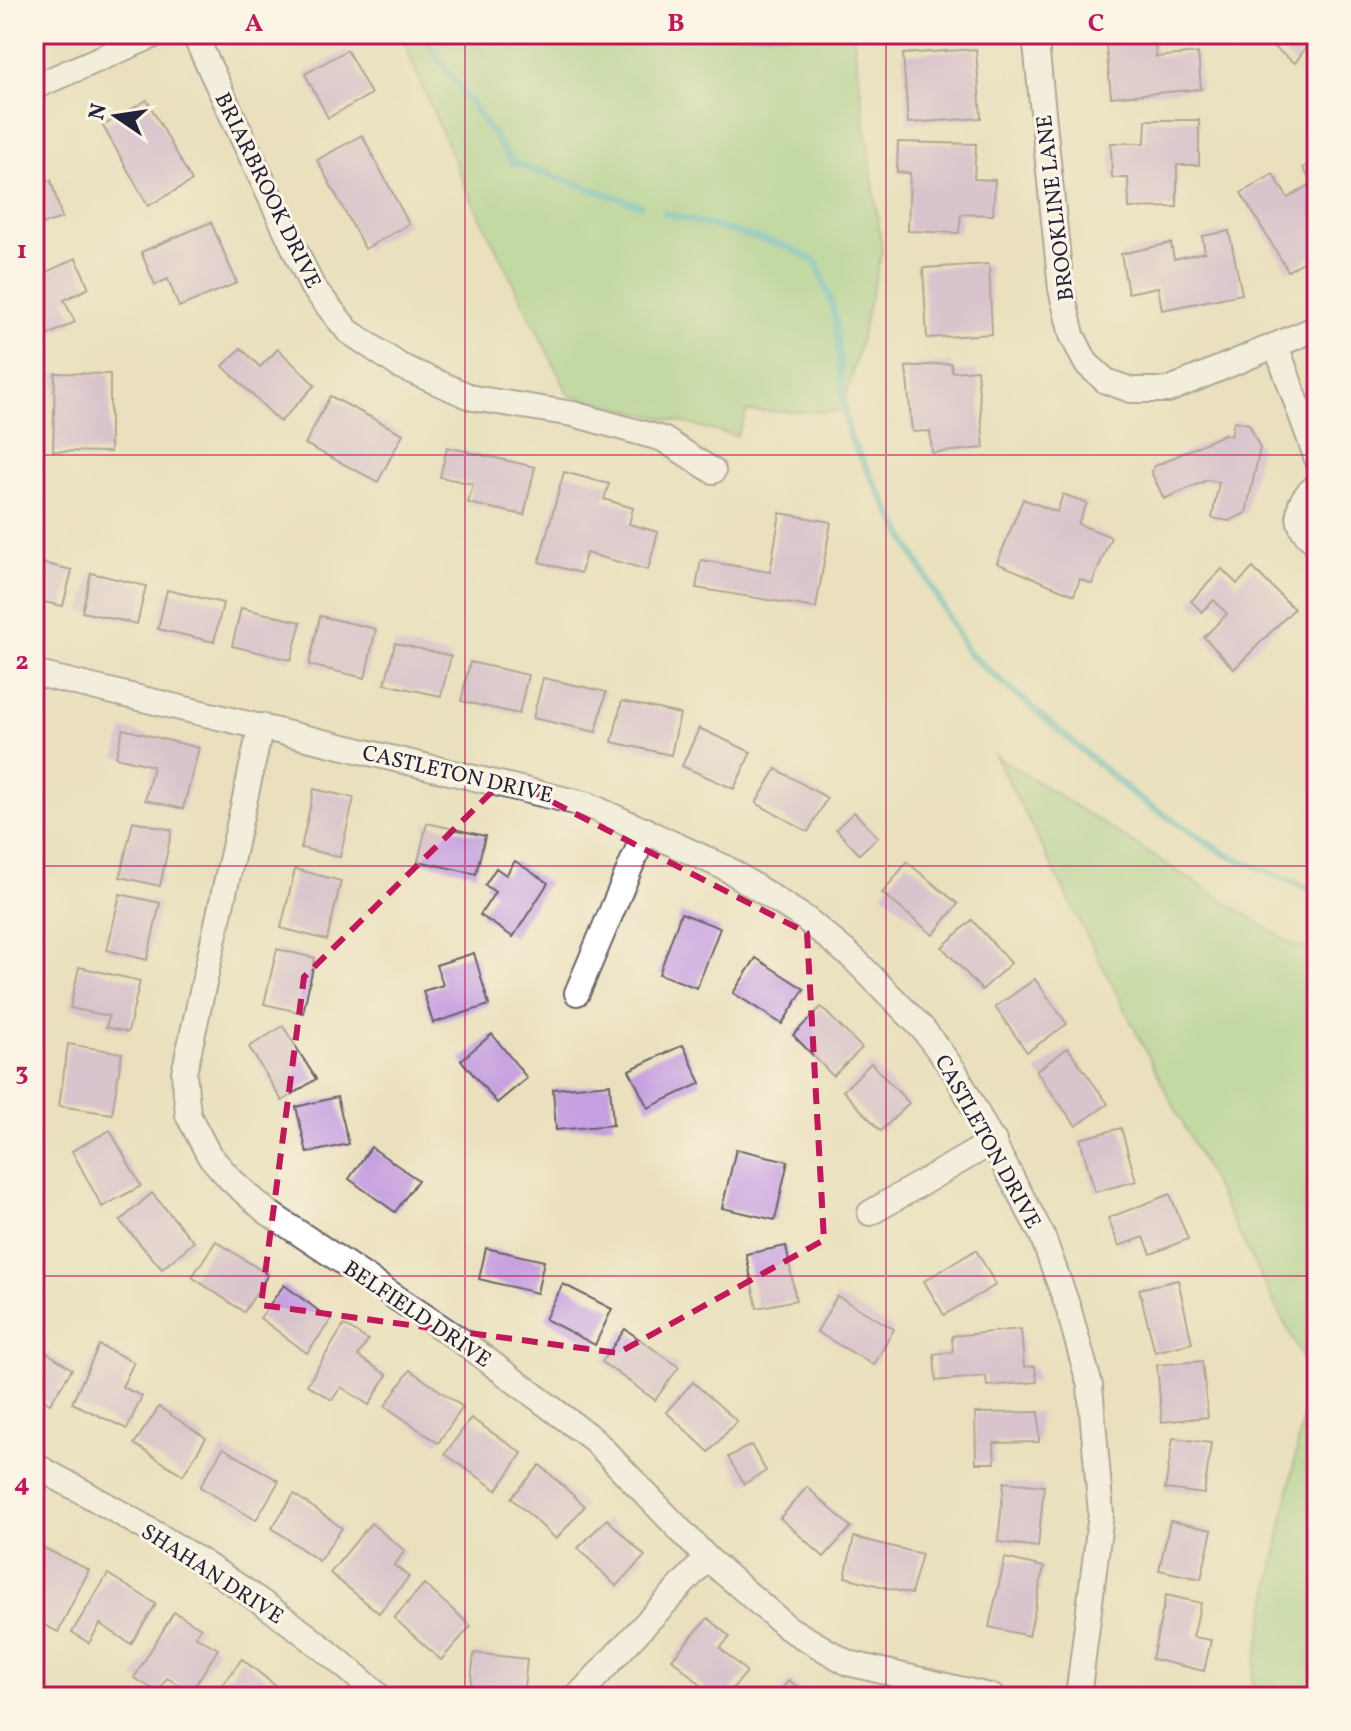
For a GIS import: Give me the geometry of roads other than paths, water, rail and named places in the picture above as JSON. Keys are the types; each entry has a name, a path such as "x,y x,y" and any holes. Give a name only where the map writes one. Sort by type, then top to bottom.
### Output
{"street":[{"path":"34,87 157,34"},
{"name":"BRIARBROOK DRIVE","path":"194,34 312,286 348,331 400,366 473,398 573,414 663,439 713,471"},
{"name":"BROOKLINE LANE","path":"1035,34 1061,289 1072,335 1086,363 1106,381 1131,390 1168,390 1277,348 1317,328"},
{"path":"1277,348 1317,459"},
{"path":"1317,486 1308,492 1299,509 1302,529 1317,543"},
{"name":"CASTLETON DRIVE","path":"34,673 588,805 726,868 806,919 854,959 923,1029 955,1072 1042,1235 1068,1307 1090,1386 1101,1514 1078,1697"},
{"name":"BELFIELD DRIVE","path":"261,726 184,1073 188,1115 209,1155 266,1211 463,1342 594,1440 707,1558 788,1628 848,1663 993,1697"},
{"path":"577,993 646,830"},
{"path":"870,1213 994,1141"},
{"name":"SHAHAN DRIVE","path":"34,1465 115,1509 264,1603 380,1697"},
{"path":"577,1697 707,1558"}],"waterway":[{"path":"422,34 513,163 640,205"},
{"path":"665,213 786,246 816,262 833,309 850,438 968,653 1138,798 1227,855 1317,892"}]}
